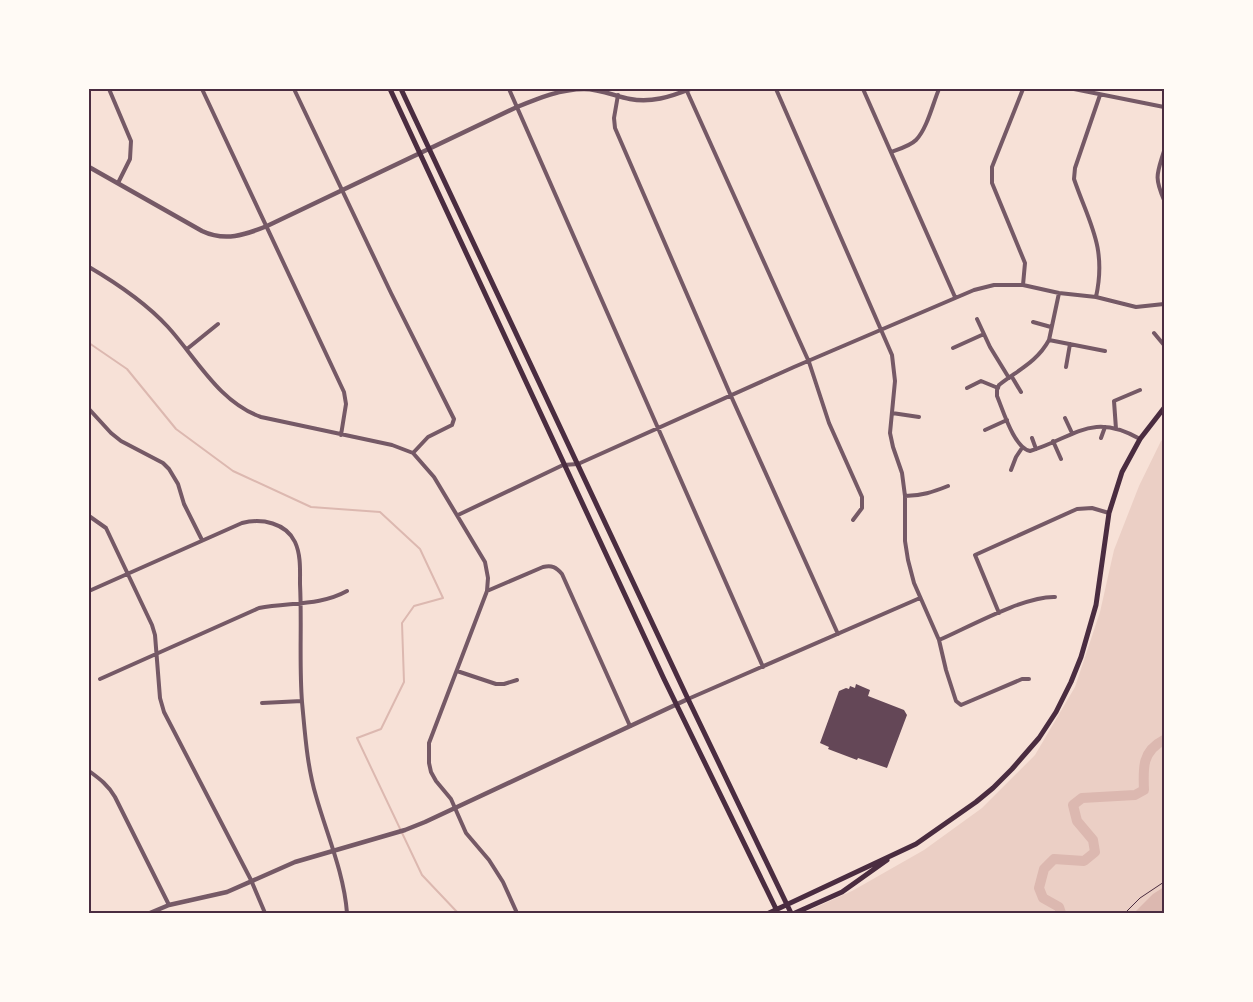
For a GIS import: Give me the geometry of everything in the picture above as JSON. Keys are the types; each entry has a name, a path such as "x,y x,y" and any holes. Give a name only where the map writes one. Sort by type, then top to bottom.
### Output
{"main road":[{"path":"390,89 563,465 676,705 777,912"},
{"path":"401,89 688,700 791,913"},
{"path":"768,913 777,912 787,905 917,843 993,788 1024,757 1039,738 1056,712 1081,657 1096,605 1109,513 1122,472 1140,439 1164,408"},
{"path":"795,913 842,892 900,851"}],"street":[{"path":"109,89 131,141 130,159 118,183"},
{"path":"202,89 344,392 346,404 341,434"},
{"path":"294,89 390,293 454,419 452,425 428,437 413,453"},
{"path":"509,89 762,667"},
{"path":"89,167 208,234 242,236 430,150 517,107 556,93 586,89 630,99 658,99 671,97 688,89 809,362 829,423 862,497 862,508 853,520"},
{"path":"776,89 892,356 895,370 890,433 902,474 905,496 905,541 910,568 920,598 939,640 956,701 961,706 1022,679 1029,679"},
{"path":"863,89 955,297"},
{"path":"891,152 910,144 919,136 939,89"},
{"path":"1023,89 992,167 992,183 1025,264 1023,285"},
{"path":"1074,89 1164,107"},
{"path":"1096,297 1100,261 1097,243 1074,179 1075,168 1100,94"},
{"path":"618,95 614,118 615,128 731,396 838,634"},
{"path":"1164,151 1157,172 1157,181 1164,200"},
{"path":"89,267 112,281 151,310 188,350 226,396 247,412 261,417 392,445 413,453 434,477 485,562 488,578 487,592 429,743 431,772 451,799 466,833 489,860 503,882 517,913"},
{"path":"458,515 563,465 578,464 974,290 994,285 1023,285 1058,293 1096,297 1136,307 1164,304"},
{"path":"1058,293 1049,340 1043,350 1033,361 998,388 997,396 1015,438 1022,448 1030,451 1090,427 1116,429 1140,439"},
{"path":"977,319 1010,378 1021,392"},
{"path":"1033,322 1051,327"},
{"path":"188,350 218,324"},
{"path":"1154,333 1164,344"},
{"path":"953,348 984,334"},
{"path":"1049,340 1105,351"},
{"path":"1066,367 1070,344"},
{"path":"967,388 981,381 998,388"},
{"path":"1116,429 1114,401 1140,390"},
{"path":"89,410 121,441 162,463 169,469 178,484 184,504 202,540"},
{"path":"892,413 919,417"},
{"path":"1065,418 1072,433"},
{"path":"984,430 1007,420"},
{"path":"1101,438 1105,427"},
{"path":"1032,438 1036,449"},
{"path":"1053,441 1061,459"},
{"path":"1011,470 1022,448"},
{"path":"905,496 918,496 948,486"},
{"path":"999,613 975,555 1077,509 1092,508 1109,513"},
{"path":"89,516 106,528 129,573 155,635 155,655 160,698 164,712 251,880 265,913"},
{"path":"89,591 242,522 262,520 284,529 294,540 299,555 302,700 311,776 344,887 347,913"},
{"path":"487,592 543,566 556,568 562,574 630,726"},
{"path":"100,680 259,608 328,599 348,591"},
{"path":"939,640 999,613 1042,597 1055,597"},
{"path":"150,913 169,905 220,894 295,862 404,830 676,705 920,598"},
{"path":"457,671 496,684 518,680"},
{"path":"262,703 302,700"},
{"path":"89,771 102,780 115,797 169,905"}],"path":[{"path":"1125,913 1140,898 1164,882"}],"shaded area":[{"path":"1164,439 1164,913 803,913 852,891 924,850 982,808 1035,755 1075,687 1100,612 1114,550 1139,486 1161,441"},
{"path":"1164,887 1164,913 1134,913 1153,894"}],"building":[{"path":"856,684 870,690 868,696 904,710 907,715 887,768 858,758 857,760 828,749 829,747 820,743 839,691 846,688 849,689 850,686 855,688"}],"waterway":[{"path":"89,343 127,369 176,429 233,471 311,507 380,512 420,549 443,598 414,606 402,623 404,682 381,729 357,738 422,875 458,913"},
{"path":"1061,913 1059,907 1043,898 1039,888 1044,869 1054,859 1084,861 1095,852 1093,840 1077,821 1073,805 1082,798 1135,795 1144,790 1145,761 1151,749 1164,740"}]}
